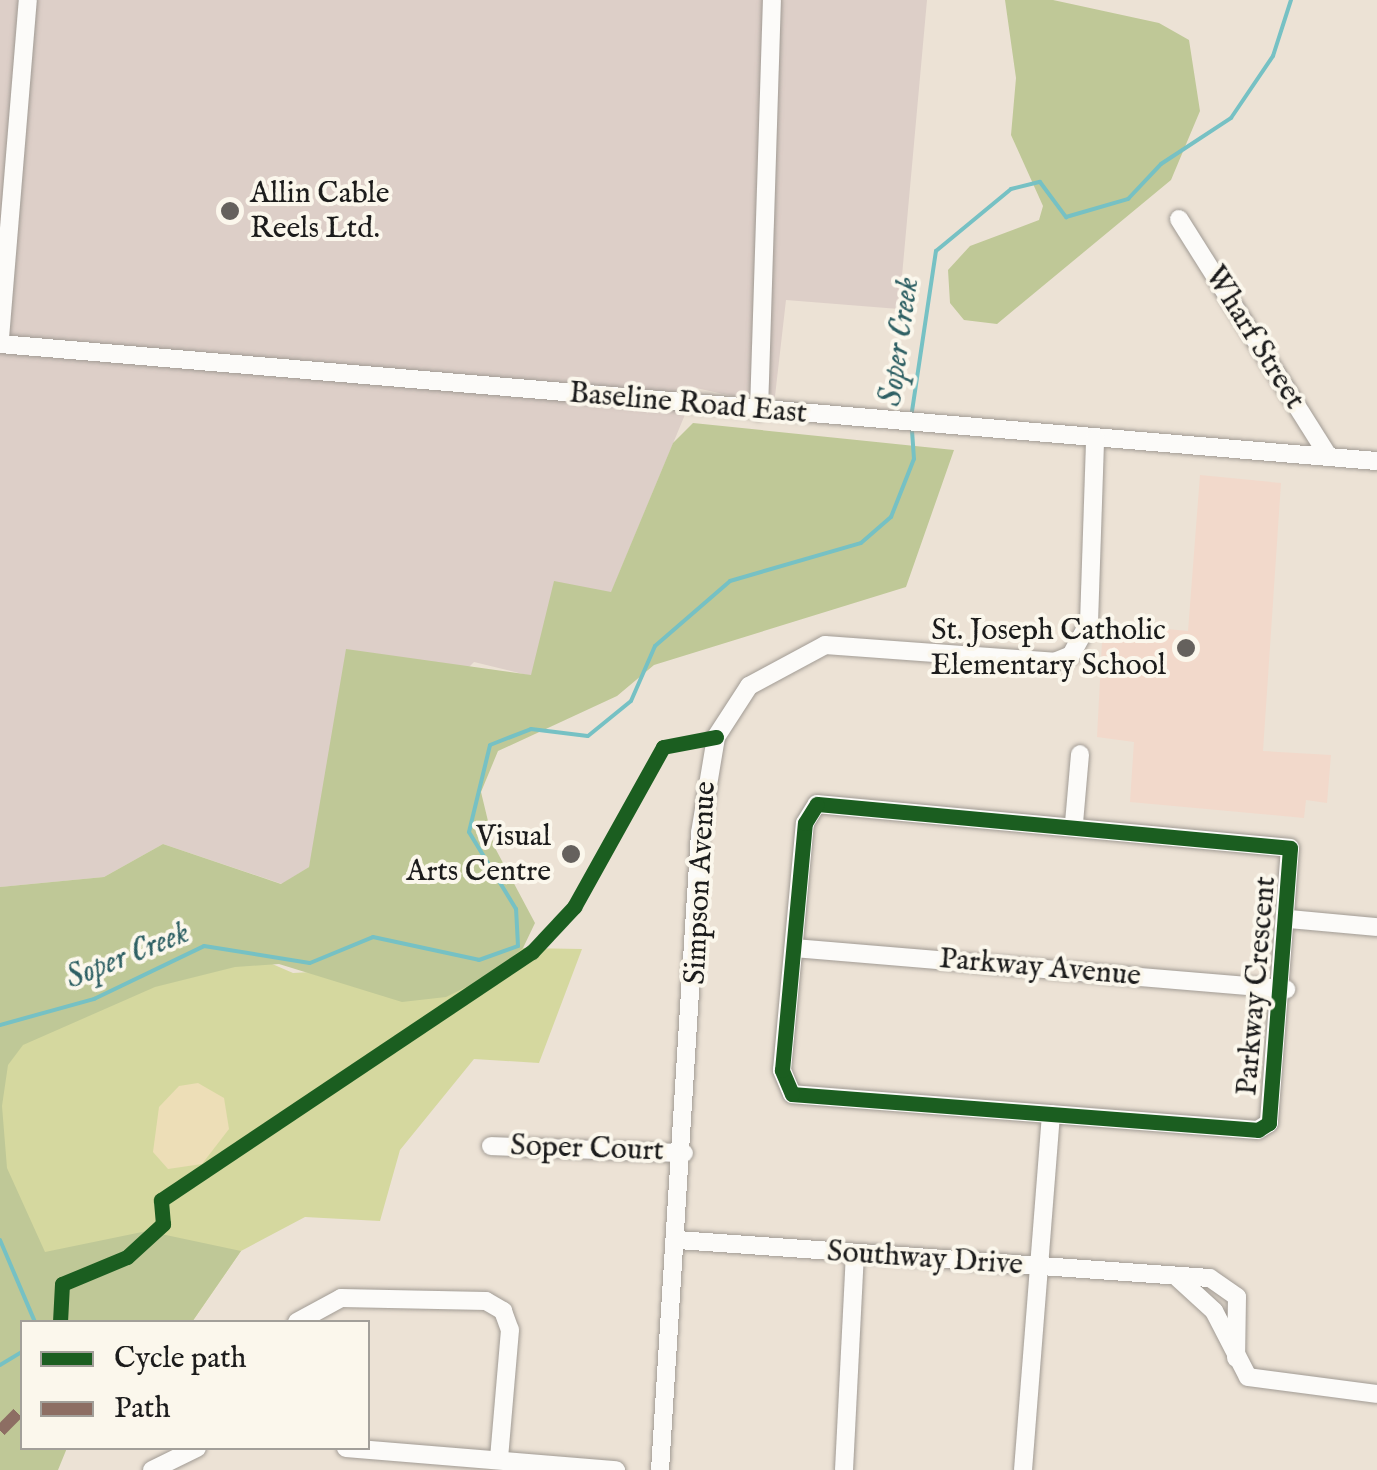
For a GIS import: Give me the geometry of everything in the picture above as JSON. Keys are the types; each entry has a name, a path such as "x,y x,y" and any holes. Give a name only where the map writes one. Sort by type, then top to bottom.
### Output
{"street":[{"path":"0,341 28,0"},
{"path":"759,411 772,0"},
{"name":"Wharf Street","path":"1179,219 1328,456"},
{"name":"Baseline Road East","path":"0,341 759,411 1377,461"},
{"name":"Simpson Avenue","path":"660,1470 684,1153 700,833 708,760 729,712 770,668 825,645 1054,662 1072,655 1090,623 1095,438"},
{"path":"1074,823 1080,754"},
{"name":"Parkway Crescent","path":"817,804 1074,823 1276,840 1295,858 1275,1110 1258,1130 792,1094 782,1070 805,823 817,804"},
{"name":"Parkway Crescent","path":"1290,920 1377,926"},
{"name":"Parkway Avenue","path":"794,948 1286,989"},
{"path":"1023,1470 1051,1114"},
{"name":"Soper Court","path":"491,1146 684,1153"},
{"name":"Southway Drive","path":"678,1240 1173,1275 1234,1290 1236,1358"},
{"path":"844,1470 855,1254"},
{"path":"1173,1275 1214,1311 1236,1358 1267,1384 1377,1394"},
{"path":"301,1320 341,1298 486,1301 502,1311 510,1330 499,1460"},
{"path":"152,1470 193,1450"},
{"path":"370,1450 616,1470"}],"shaded area":[{"path":"0,0 927,0 899,309 786,300 774,405 696,388 611,593 531,676 474,662 322,814 309,867 282,884 163,844 104,877 0,887"},
{"name":"St. Joseph Catholic Elementary School","path":"1200,475 1281,483 1263,751 1331,755 1327,803 1306,800 1304,818 1130,802 1134,742 1097,737 1103,623 1188,631"}],"green space":[{"path":"1005,0 1053,0 1159,23 1189,40 1200,111 1171,180 997,324 964,320 950,303 948,270 970,246 1039,220 1043,206 1011,135 1016,78"},
{"path":"693,423 954,450 906,587 654,665 617,696 498,751 481,792 494,846 535,923 523,948 489,976 446,997 402,1002 279,964 235,967 155,987 23,1045 8,1065 2,1106 7,1168 45,1252 147,1231 241,1251 193,1320 20,1320 20,1450 66,1450 58,1470 0,1470 0,887 104,877 163,844 281,884 309,867 346,649 531,675 554,581 611,592 673,443"},
{"path":"523,948 582,949 539,1063 474,1059 400,1150 380,1221 305,1217 241,1251 193,1320 40,1320 4,1231 0,1041 156,980 256,957 293,973 497,962"}],"sand":[{"path":"198,1083 224,1098 229,1129 202,1164 168,1169 153,1152 159,1107 179,1086"}],"waterway":[{"name":"Soper Creek","path":"911,418 936,251 1011,189 1040,182 1066,217 1128,199 1161,164 1231,118 1273,56 1291,0"},
{"name":"Soper Creek","path":"0,1025 94,999 204,946 310,963 373,937 479,960 518,946 516,909 469,832 490,745 531,729 588,736 631,701 655,646 730,581 861,543 891,517 914,459 912,427"},
{"name":"Soper Creek","path":"0,1240 34,1320"},
{"name":"Soper Creek","path":"0,1365 20,1353"}],"marked path":[{"path":"0,1431 20,1411"}],"cycle path":[{"path":"60,1320 62,1284 127,1257 163,1224 161,1200 532,952 574,907 663,747 716,737"},
{"path":"817,804 1290,848 1269,1123 1258,1130 792,1094 782,1070 805,823 817,804"}],"place":[{"name":"Allin Cable Reels Ltd.","path":"230,211"},
{"name":"St. Joseph Catholic Elementary School","path":"1186,648"},
{"name":"Visual Arts Centre","path":"571,854"}]}
